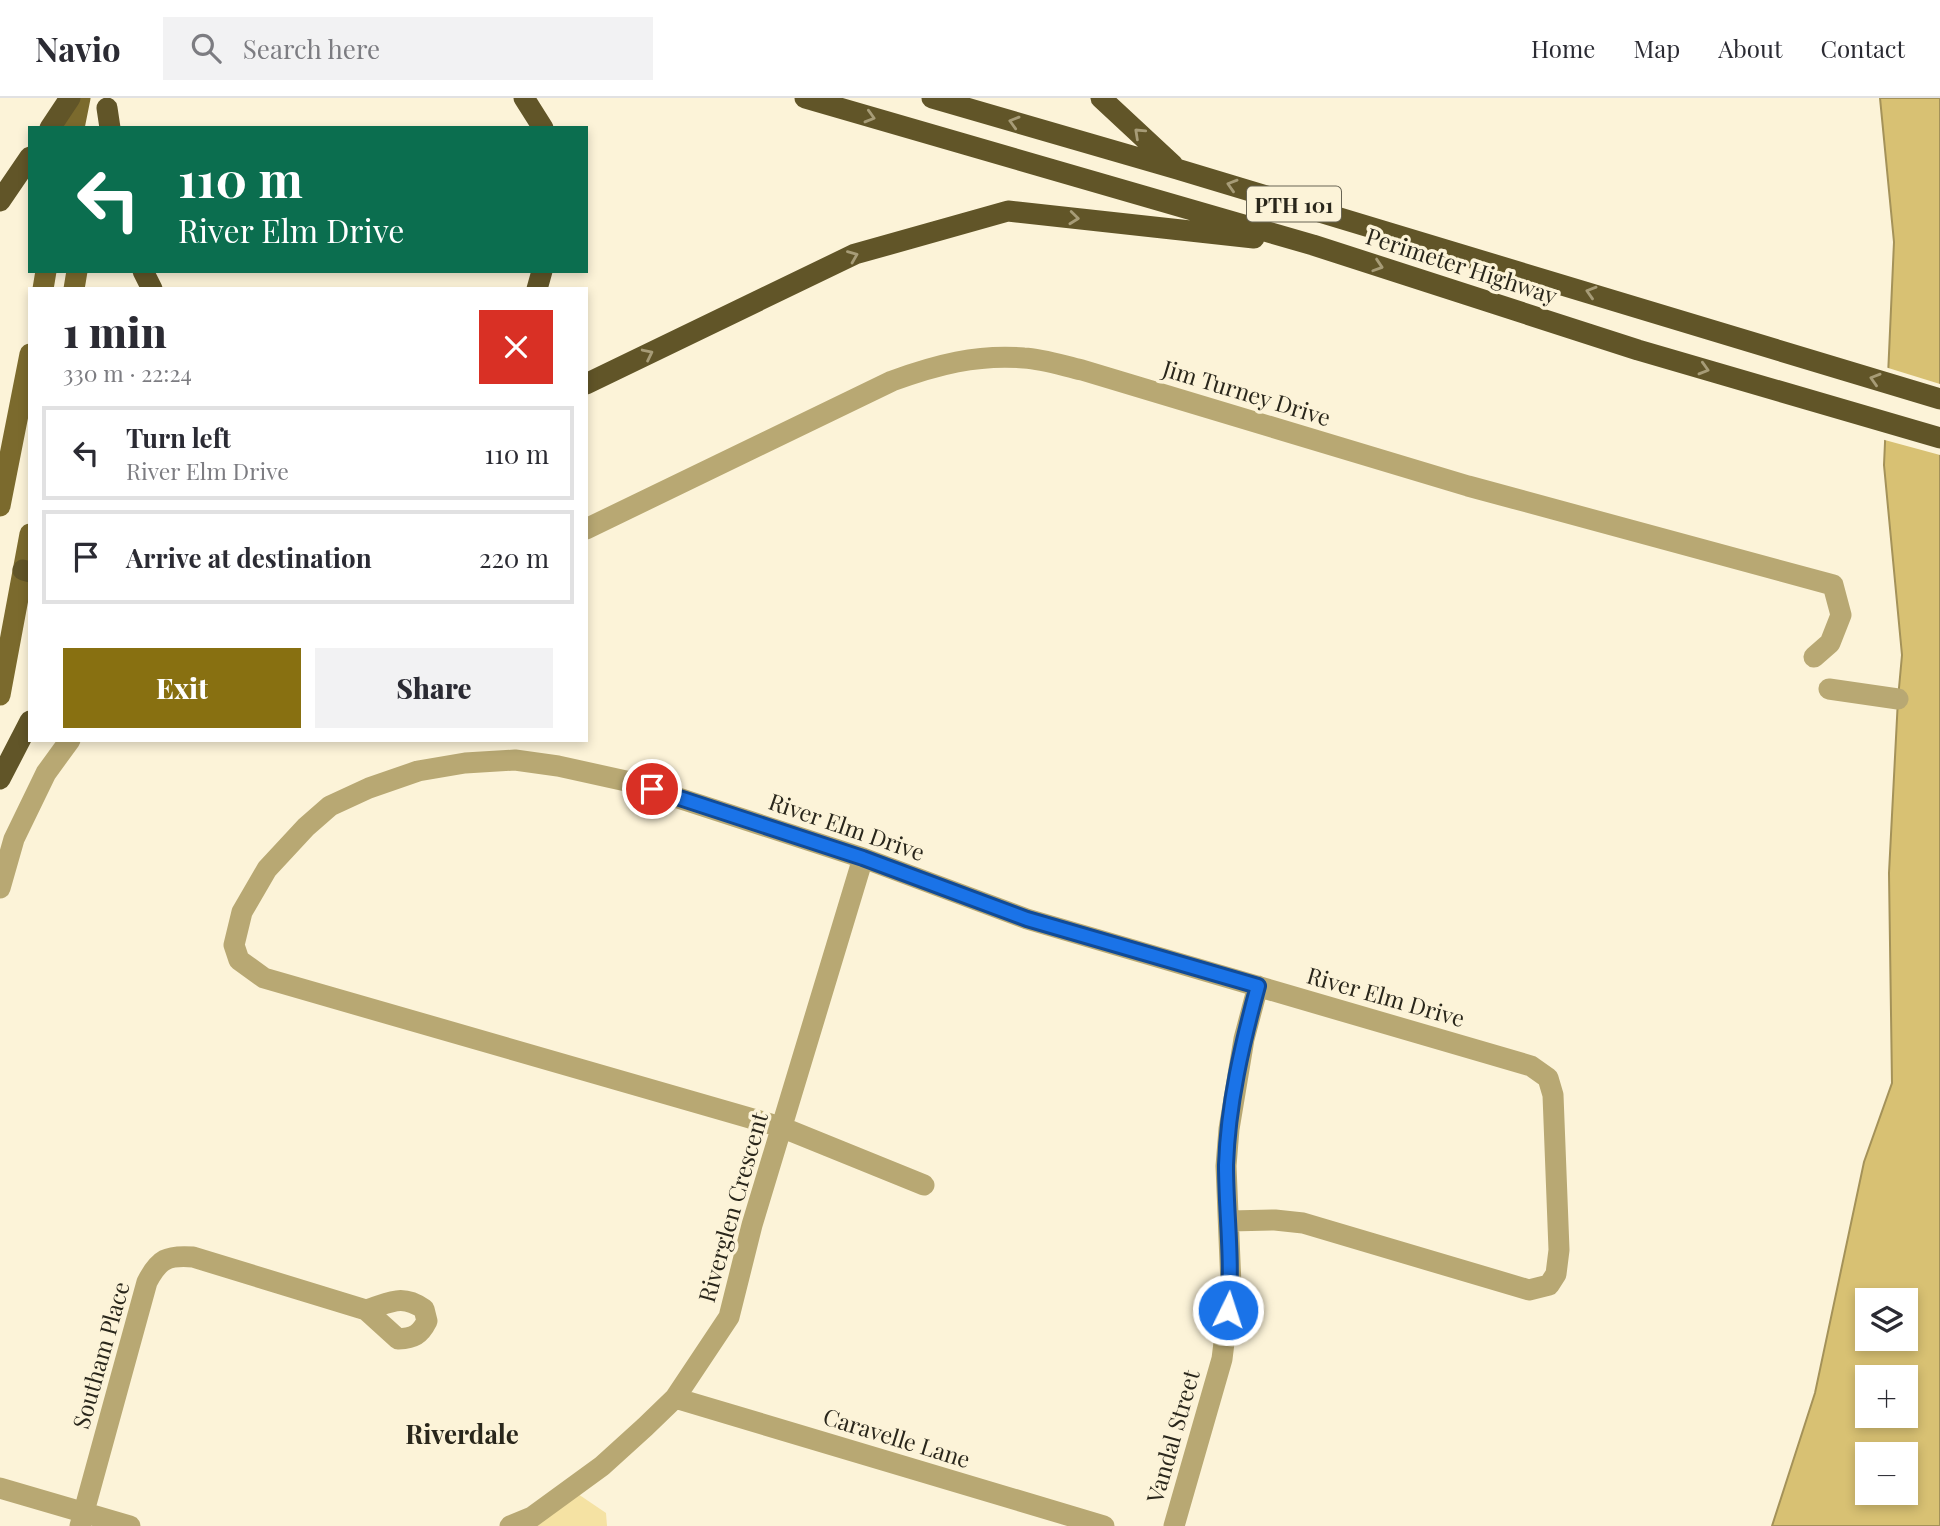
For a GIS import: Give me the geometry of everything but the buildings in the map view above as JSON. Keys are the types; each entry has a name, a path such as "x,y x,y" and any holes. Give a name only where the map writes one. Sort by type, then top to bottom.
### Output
{"highway":[{"path":"51,126 70,98"},
{"path":"524,98 542,126"},
{"name":"Perimeter Highway","path":"805,98 1313,245 1638,350 1940,438"},
{"name":"Perimeter Highway","path":"932,98 1656,312 1940,399"},
{"path":"1101,98 1177,169"},
{"path":"0,201 28,160"},
{"path":"588,383 855,254 1008,211 1313,245"},
{"path":"0,779 28,725"}],"main road":[{"path":"74,126 80,98"},
{"path":"0,506 28,365"},
{"path":"0,695 27,571"}],"street":[{"name":"Jim Turney Drive","path":"588,528 892,382 930,367 969,358 1026,358 1082,370 1468,486 1833,585 1841,615 1830,643 1814,657"},
{"path":"1829,689 1898,699"},
{"path":"0,888 14,839 46,773 69,742"},
{"name":"River Elm Drive","path":"924,1185 781,1127 264,978 239,960 234,945 242,912 267,869 306,827 330,806 369,788 418,771 515,760 626,780 863,858 1027,919 1531,1066 1548,1077 1553,1095 1559,1250 1556,1274 1549,1285 1529,1290 1303,1223 1275,1220 1230,1222"},
{"name":"Riverglen Crescent","path":"510,1526 532,1517 602,1466 675,1398 729,1317 752,1226 863,858"},
{"name":"Vandal Street","path":"1174,1526 1222,1359 1231,1285 1226,1167 1229,1129 1244,1039 1258,986"},
{"name":"Southam Place","path":"81,1519 147,1282 156,1264 174,1255 193,1257 366,1310"},
{"name":"Caravelle Lane","path":"675,1398 1104,1526"},
{"path":"0,1488 81,1519 130,1526"}],"shaded area":[{"path":"1880,98 1940,98 1940,1526 1772,1526 1815,1393 1864,1162 1892,1083 1889,873 1902,655 1884,465 1894,242"},
{"path":"578,1494 606,1513 607,1526 530,1526"}],"pier":[{"path":"1885,367 1940,384 1940,455 1881,439"}],"district":[{"name":"Riverdale","path":"462,1433"}],"route":[{"path":"652,789 863,858 1027,919 1258,986 1244,1039 1229,1129 1226,1167 1231,1285 1228,1310"}]}
